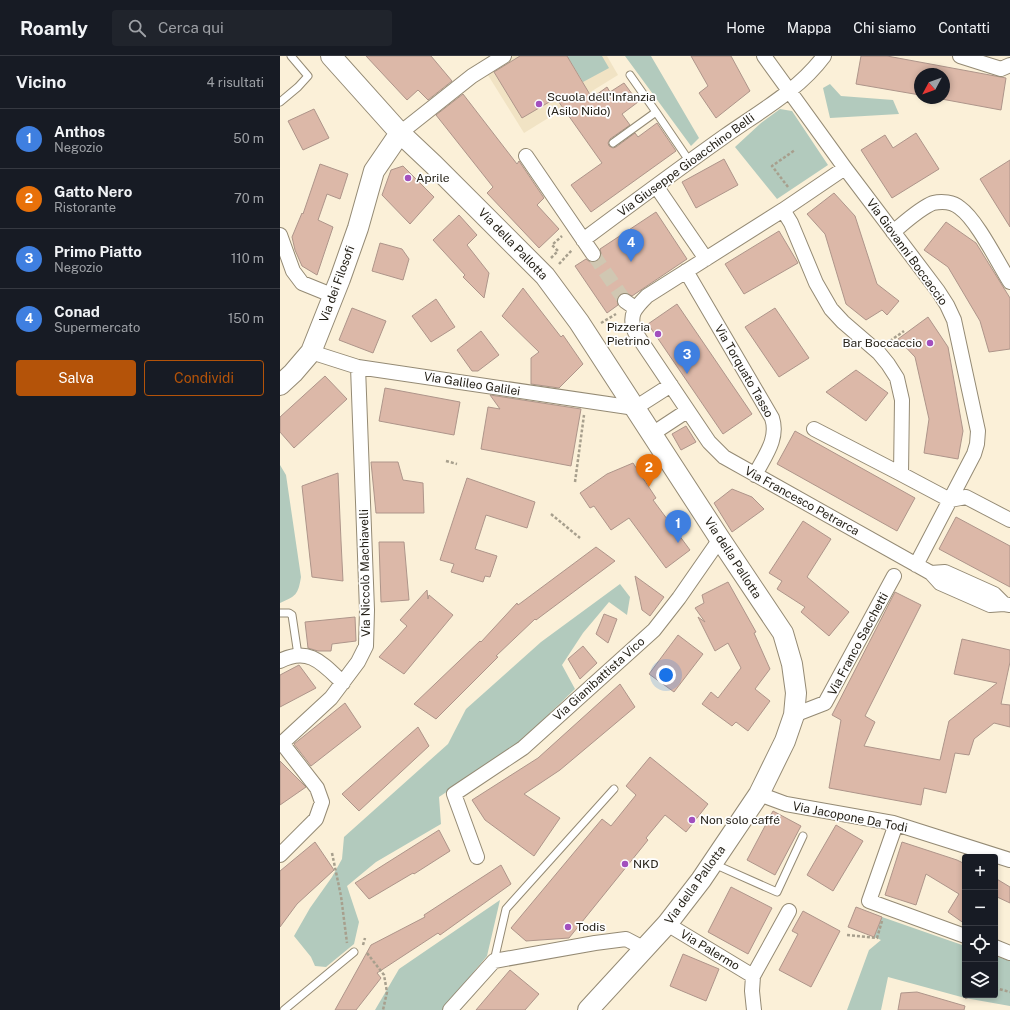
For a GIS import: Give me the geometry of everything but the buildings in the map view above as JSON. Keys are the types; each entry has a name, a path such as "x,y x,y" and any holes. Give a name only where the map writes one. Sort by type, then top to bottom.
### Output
{"main road":[{"name":"Via della Pallotta","path":"331,56 400,133 440,170 545,276 586,333 783,633 792,664 796,692 794,715 785,741 759,794 712,863 667,924 588,1010"},
{"name":"Via dei Filosofi","path":"280,385 293,373 311,352 334,296 358,228 374,171 400,133"}],"street":[{"path":"400,133 472,76 504,56"},
{"name":"Via Giovanni Boccaccio","path":"764,56 845,168 928,276 947,305 954,320 978,432 977,444 974,454 916,565"},
{"name":"Via Giuseppe Gioacchino Belli","path":"583,240 789,91 815,68 824,56"},
{"path":"960,56 1001,69 1010,65"},
{"path":"526,156 593,254"},
{"path":"630,305 686,272 783,210 845,168"},
{"path":"656,186 706,258"},
{"path":"893,232 932,204 942,202 951,203 961,208 978,229 1010,282"},
{"path":"783,210 791,223 816,283 831,309 843,322 879,353 897,378 902,400 901,474"},
{"path":"280,235 294,271 302,283 334,296"},
{"name":"Via Torquato Tasso","path":"686,272 772,418 775,427 774,435 755,475"},
{"name":"Via Francesco Petrarca","path":"630,305 632,325 635,332 687,411 716,450 724,457 931,573 945,572 994,594 1007,604"},
{"name":"Via Galileo Galilei","path":"311,352 358,367 635,408"},
{"name":"Via Niccolò Machiavelli","path":"281,744 330,698 358,662 366,646 367,602 358,367"},
{"path":"635,408 671,385"},
{"path":"652,434 687,411"},
{"path":"814,429 950,500 966,497 1010,520"},
{"name":"Via Gianibattista Vico","path":"477,857 454,794 523,748 654,630 679,598 720,539"},
{"name":"Via Franco Sacchetti","path":"794,715 825,703 894,576"},
{"path":"280,661 298,655 314,657 342,683"},
{"path":"280,855 316,819 322,802 317,788 281,744"},
{"name":"Via Jacopone Da Todi","path":"759,794 786,804 896,824 1010,860"},
{"path":"896,824 869,901 962,935"},
{"name":"Via Palermo","path":"754,1010 752,991 753,976 789,911"},
{"name":"Via Palermo","path":"667,924 753,976"},
{"path":"450,1010 460,997 494,961 626,939 645,949"},
{"path":"998,948 1010,953"}],"lane":[{"path":"280,102 298,87 308,76 291,56"},
{"path":"630,75 690,162"},
{"path":"613,143 656,112"},
{"path":"280,613 289,613 292,615 298,655"},
{"path":"494,961 506,909 614,789"},
{"path":"712,863 777,892 803,836"},
{"path":"284,1010 354,952"}],"path":[{"path":"790,190 772,166 795,150"},
{"path":"545,276 583,240"},
{"path":"552,245 558,251"},
{"path":"586,333 630,305"},
{"path":"575,482 585,401"},
{"path":"446,462 456,464"},
{"path":"551,514 580,538"},
{"path":"332,853 341,896 348,957"},
{"path":"847,935 877,938 887,908"},
{"path":"354,952 362,947 384,975 387,992 382,1010"},
{"path":"998,989 1010,992"}],"shaded area":[{"name":"Scuola dell'Infanzia (Asilo Nido)","path":"513,56 607,56 618,75 524,133 486,72"}],"green space":[{"path":"567,56 602,56 609,68 583,82"},
{"path":"625,56 651,56 699,138 691,146"},
{"path":"830,84 841,96 893,100 899,114 830,118 823,88"},
{"path":"780,109 792,111 828,165 777,199 735,147 761,123"},
{"path":"280,465 286,475 301,577 299,588 295,594 290,599 280,603"},
{"path":"620,584 630,597 627,615 609,602 583,633 562,665 575,689 518,744 439,797 441,824 376,862 347,886 359,922 354,944 326,967 315,966 311,957 294,936 310,908 332,877 342,859 344,837 448,744 466,709 541,642"},
{"path":"500,900 487,956 442,1010 375,1010 399,969"},
{"path":"882,917 962,945 962,997 888,977 881,1010 847,1010 869,950 881,940 874,937"},
{"path":"998,957 1010,961 1010,1006 965,998 998,998"}],"tunnel":[{"path":"593,254 625,301"}],"place":[{"name":"Scuola dell'Infanzia (Asilo Nido)","path":"539,104"},
{"name":"Aprile","path":"408,178"},
{"name":"Conad","path":"631,262"},
{"name":"Pizzeria Pietrino","path":"658,334"},
{"name":"Bar Boccaccio","path":"930,343"},
{"name":"Primo Piatto","path":"687,374"},
{"name":"Gatto Nero","path":"649,487"},
{"name":"Anthos","path":"678,543"},
{"name":"Non solo caffé","path":"692,820"},
{"name":"NKD","path":"625,864"},
{"name":"Todis","path":"568,927"}]}
